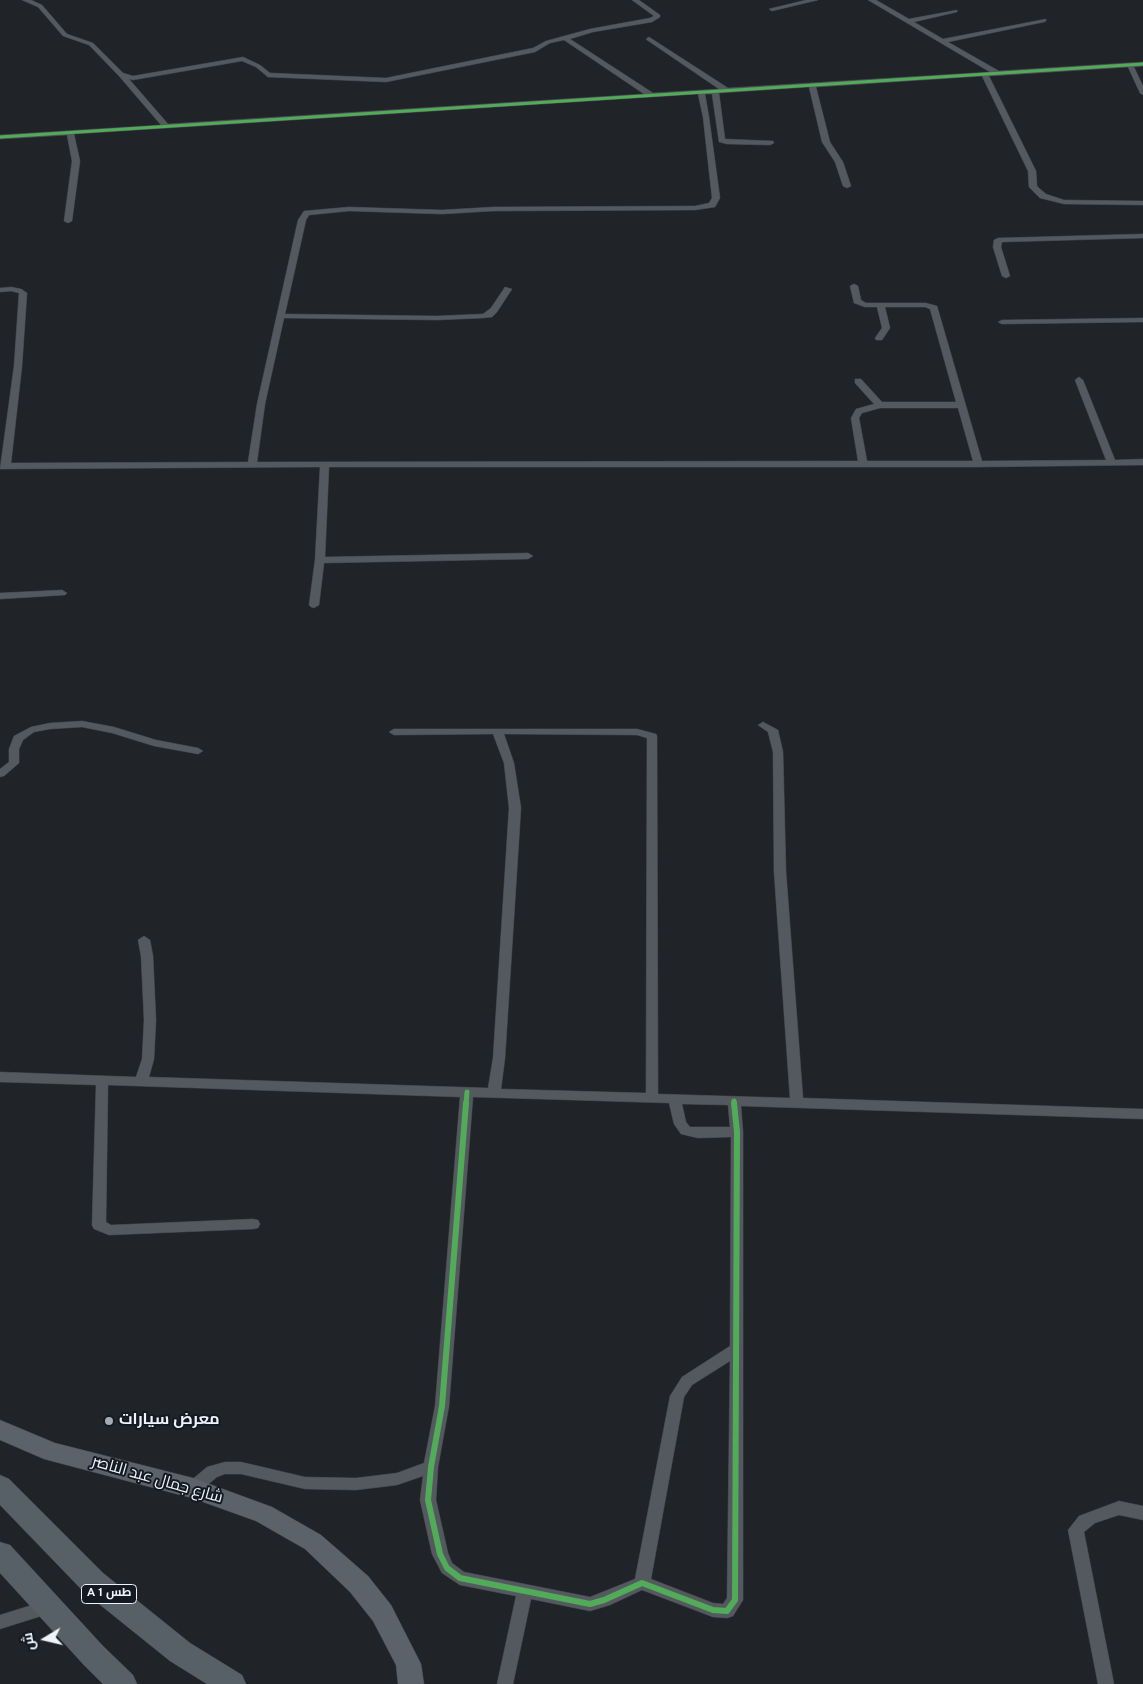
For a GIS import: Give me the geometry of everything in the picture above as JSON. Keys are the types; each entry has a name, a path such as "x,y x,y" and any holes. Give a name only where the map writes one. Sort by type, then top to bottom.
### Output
{"highway":[{"name":"A 1 طس","path":"0,1487 94,1582 180,1652 232,1684"},
{"path":"0,1554 93,1655 123,1684"}],"main road":[{"name":"شارع جمال عبد الناصر","path":"0,1430 52,1452 193,1488 264,1514 313,1542 359,1584 382,1613 410,1674"}],"street":[{"path":"25,0 35,3 44,10 65,35 90,44 121,74 166,126"},
{"path":"121,74 133,78 243,59 258,66 268,75 386,80 535,50 548,42 592,30 652,20 658,16 635,0"},
{"path":"772,9 816,0"},
{"path":"871,0 999,74"},
{"path":"909,21 955,11"},
{"path":"943,40 1044,20"},
{"path":"565,38 652,96"},
{"path":"648,40 727,91"},
{"path":"1130,64 1143,93"},
{"path":"0,137 1143,64"},
{"path":"985,75 1029,165 1033,187 1036,191 1043,196 1064,202 1143,203"},
{"path":"812,86 826,142 839,162 847,186"},
{"path":"714,92 722,140 727,142 770,143"},
{"path":"252,464 261,404 302,220 310,212 349,209 448,212 492,209 695,208 712,205 716,198 706,117 701,93"},
{"path":"68,221 76,161 70,132"},
{"path":"1006,276 997,247 998,240 1143,236"},
{"path":"854,286 856,298 860,303 882,306 926,305 934,308 978,464"},
{"path":"0,290 11,289 22,291 23,293 18,366 3,466 1143,462"},
{"path":"281,316 437,318 482,316 489,315 494,310 508,289"},
{"path":"880,338 886,328 882,306"},
{"path":"1002,322 1143,320"},
{"path":"1079,380 1111,462"},
{"path":"858,381 880,405"},
{"path":"864,464 855,418 859,411 880,405 961,405"},
{"path":"314,604 320,560 325,464"},
{"path":"320,560 528,556"},
{"path":"0,596 62,593"},
{"path":"0,774 14,762 14,749 18,738 31,730 50,726 82,724 114,730 154,743 198,751"},
{"path":"763,725 773,730 778,752 780,872 797,1104"},
{"path":"494,1093 499,1058 504,958 516,808 509,763 500,736 496,731"},
{"path":"394,732 637,732 652,736 652,1099"},
{"path":"141,1082 148,1058 150,1020 147,956 144,940"},
{"path":"0,1076 675,1100 1143,1114"},
{"path":"102,1080 99,1225 109,1230 253,1224"},
{"path":"467,1092 442,1406 428,1500 440,1554 447,1568 460,1578 590,1604 604,1600 642,1583 713,1610 727,1611 735,1600 737,1132 734,1101"},
{"path":"675,1100 680,1124 686,1130 698,1133 737,1132"},
{"path":"642,1583 677,1396 687,1381 737,1349"},
{"path":"193,1488 212,1472 225,1468 241,1468 305,1483 356,1484 397,1479 432,1467"},
{"path":"1106,1684 1076,1530 1084,1521 1119,1508 1143,1512"},
{"path":"505,1684 525,1591"},
{"path":"0,1622 48,1607"}],"cycle path":[{"path":"0,137 1143,64"},
{"path":"467,1092 442,1406 431,1467 428,1500 440,1554 447,1568 460,1578 590,1604 604,1600 642,1583 713,1610 727,1611 735,1600 737,1132 734,1101"}],"place":[{"name":"معرض سيارات","path":"109,1421"}]}
